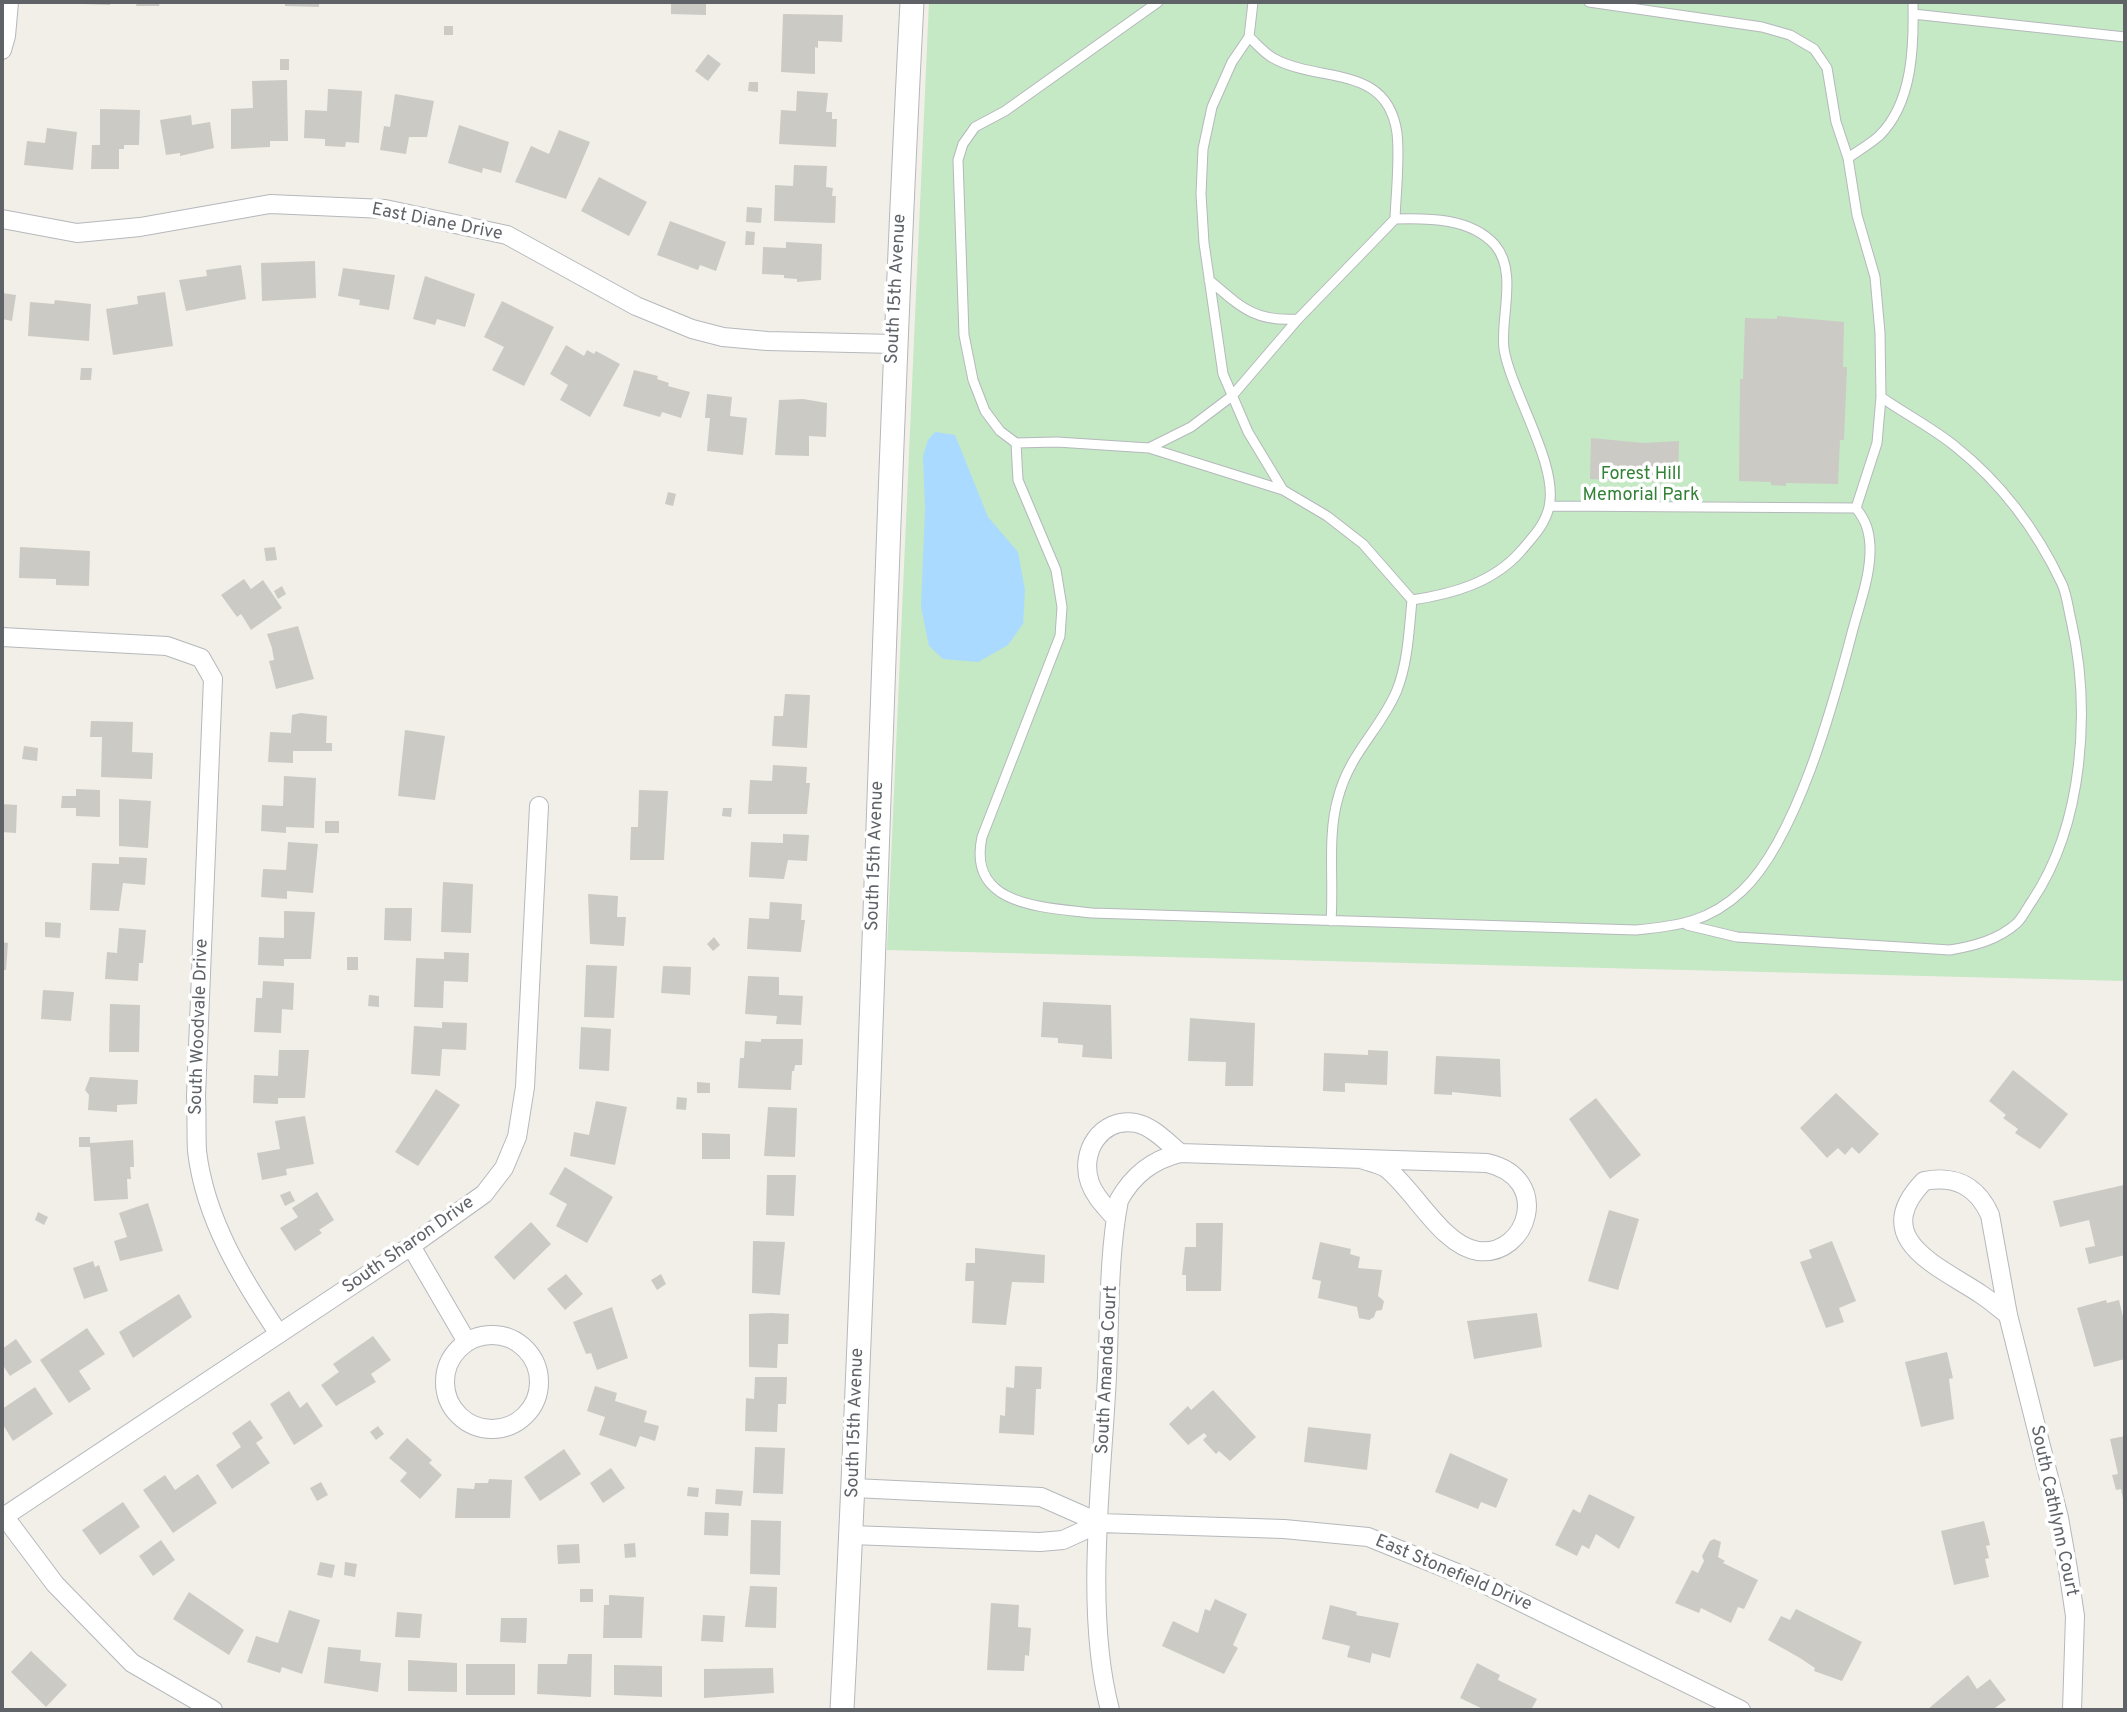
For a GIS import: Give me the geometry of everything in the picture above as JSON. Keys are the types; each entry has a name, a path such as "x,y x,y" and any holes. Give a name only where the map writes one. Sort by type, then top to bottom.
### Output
{"street":[{"path":"2,50 9,2"},
{"name":"South 15th Avenue","path":"842,1710 854,1488 894,344 912,2"},
{"name":"East Diane Drive","path":"2,219 77,233 140,227 270,204 385,209 507,235 636,306 692,329 723,337 768,341 894,344"},
{"name":"South Woodvale Drive","path":"2,637 180,649 201,658 208,668 214,701 197,1151 204,1186 223,1238 253,1295 279,1334"},
{"name":"South Sharon Drive","path":"3,1517 411,1246 484,1194 504,1168 517,1138 524,1087 539,806"},
{"path":"1115,1218 1095,1195 1089,1181 1090,1150 1097,1135 1119,1123 1138,1123 1180,1153"},
{"name":"South Amanda Court","path":"1110,1710 1100,1673 1097,1636 1115,1218 1119,1200 1142,1171 1162,1158 1180,1153 1487,1163 1502,1166 1516,1174 1526,1193 1527,1204 1517,1236 1506,1246 1492,1251 1475,1251 1462,1245 1384,1167 1361,1159"},
{"name":"South Cathlynn Court","path":"2008,1315 1983,1295 1917,1253 1908,1240 1906,1206 1924,1181 1939,1178 1958,1181 1984,1202 1990,1215 2008,1315 2068,1569 2075,1616 2073,1710"},
{"path":"411,1246 467,1342"},
{"path":"481,1336 511,1339 533,1359 539,1388 526,1415 514,1424 499,1429 483,1428 468,1422 456,1412 448,1398 445,1383 448,1367 455,1353 467,1342 481,1336"},
{"name":"East Stonefield Drive","path":"854,1488 1041,1497 1100,1523 1284,1529 1368,1537 1482,1583 1741,1710"},
{"path":"3,1517 55,1584 132,1663 213,1710"},
{"name":"East Stonefield Drive","path":"851,1535 1040,1542 1063,1540 1100,1523"}],"lane":[{"path":"1158,2 1005,111 975,127 963,144 958,172 964,335 973,380 985,411 1000,431 1016,443 1057,442 1149,448 1283,490 1327,516 1363,544 1412,600 1406,656 1397,690 1350,765 1338,796 1334,816 1331,921"},
{"path":"1253,2 1248,37 1232,62 1212,107 1203,149 1201,194 1215,337 1231,396 1265,464 1283,490"},
{"path":"1590,2 1762,27 1790,35 1814,49 1826,68 1836,121 1848,158 1857,215 1875,277 1880,332 1881,397 1877,443 1856,508"},
{"path":"1848,158 1880,135 1898,105 1911,65 1913,2"},
{"path":"1913,14 2125,37"},
{"path":"1149,448 1191,427 1231,396 1298,319 1395,219 1397,134 1392,114 1381,94 1364,83 1273,58 1248,37"},
{"path":"1395,219 1423,218 1457,223 1478,231 1496,247 1505,269 1504,350 1548,480 1550,506 1539,531 1514,559 1488,578 1449,595 1412,600"},
{"path":"1209,280 1249,313 1272,321 1298,319"},
{"path":"1016,443 1018,480 1056,570 1062,607 1060,636 982,837 978,857 982,878 997,891 1016,899 1069,910 1636,930 1687,925 1737,937 1950,950 1982,945 2017,922 2045,881 2065,832 2077,782 2081,698 2076,641 2063,586 2026,520 1993,480 1955,446 1881,397"},
{"path":"1550,506 1856,508"},
{"path":"1687,925 1720,909 1744,890 1773,848 1799,796 1840,678 1866,581 1870,548 1867,523 1856,508"}],"green space":[{"name":"Forest Hill Memorial Park","path":"929,2 2125,2 2125,981 887,950"}],"water":[{"path":"935,432 955,435 988,517 1018,552 1025,590 1023,624 1008,645 978,662 943,659 929,646 921,607 925,510 923,456 928,440"}],"building":[{"path":"110,2 110,5 82,4"},
{"path":"137,2 160,2 159,6 136,6"},
{"path":"285,2 319,2 319,7 285,6"},
{"path":"671,2 706,2 706,15 671,14"},
{"path":"783,14 843,15 842,42 818,41 818,48 815,47 815,74 781,72"},
{"path":"444,26 453,26 453,35 444,35"},
{"path":"708,54 721,64 708,81 695,71"},
{"path":"280,59 289,59 289,70 280,70"},
{"path":"287,80 288,141 270,141 270,147 231,149 231,109 253,108 252,81"},
{"path":"749,82 758,82 758,92 748,91"},
{"path":"328,89 362,91 359,143 346,142 345,147 325,146 325,139 304,138 305,110 327,111"},
{"path":"797,91 828,93 826,112 832,112 832,119 837,119 836,147 779,144 781,110 796,111"},
{"path":"395,94 434,101 427,137 409,137 406,154 380,150 384,126 390,127"},
{"path":"100,109 140,110 139,145 124,145 124,149 119,149 119,169 91,169 92,145 100,145"},
{"path":"191,115 192,125 210,122 214,148 180,156 180,153 166,155 160,120"},
{"path":"459,125 509,142 501,173 483,168 482,173 448,163"},
{"path":"47,128 77,132 73,170 24,165 27,141 45,143"},
{"path":"559,130 590,142 566,199 515,182 531,146 549,154"},
{"path":"794,165 827,166 826,187 833,188 832,196 836,196 835,223 774,221 775,185 793,186"},
{"path":"599,177 647,202 629,236 581,211"},
{"path":"747,207 762,208 761,223 746,222"},
{"path":"670,221 726,242 716,271 700,265 698,270 657,255"},
{"path":"746,231 755,232 754,245 745,245"},
{"path":"786,242 822,244 821,280 797,282 797,279 784,278 784,275 762,274 763,247 786,248"},
{"path":"315,261 316,298 262,301 261,263"},
{"path":"241,265 246,299 186,311 179,280 207,276 206,270"},
{"path":"343,268 395,275 389,310 359,305 360,300 338,296"},
{"path":"425,276 475,294 465,327 437,319 435,325 413,319"},
{"path":"165,292 173,346 113,355 106,309 138,304 137,296"},
{"path":"2,293 16,295 12,321 2,319"},
{"path":"55,300 91,304 89,341 28,336 30,302 54,304"},
{"path":"502,301 554,327 524,386 492,370 504,347 484,337"},
{"path":"1777,316 1844,322 1843,367 1847,367 1844,440 1840,440 1838,484 1786,483 1786,486 1771,485 1771,482 1739,481 1740,379 1743,379 1745,318 1777,319"},
{"path":"566,345 584,356 587,350 594,354 596,351 620,364 590,417 560,400 568,385 550,374"},
{"path":"81,368 92,368 91,380 80,380"},
{"path":"634,370 658,376 657,379 669,383 668,386 690,392 681,418 662,412 660,417 623,406"},
{"path":"707,394 732,397 730,416 747,418 743,455 707,451 710,418 705,418"},
{"path":"803,399 827,403 826,437 809,436 809,456 775,455 779,400"},
{"path":"1591,438 1644,443 1679,441 1678,483 1590,479"},
{"path":"668,492 676,494 673,506 665,504"},
{"path":"20,547 90,551 89,586 56,585 56,579 19,578"},
{"path":"275,547 277,560 266,561 264,548"},
{"path":"244,579 251,589 263,580 282,608 251,630 241,614 237,617 221,595"},
{"path":"282,586 286,594 278,599 274,591"},
{"path":"298,626 314,679 276,689 269,661 274,660 267,634"},
{"path":"785,694 810,695 807,748 772,746 774,716 783,716"},
{"path":"301,713 327,716 326,743 332,743 332,751 293,751 293,763 268,762 270,732 291,733 292,715"},
{"path":"91,721 133,722 132,752 153,753 152,779 101,777 102,737 90,737"},
{"path":"405,730 445,736 435,800 398,796"},
{"path":"24,746 38,748 37,761 22,759"},
{"path":"773,765 807,767 806,783 810,783 807,814 748,814 750,780 772,781"},
{"path":"284,776 316,778 314,828 286,827 286,833 261,831 262,805 283,806"},
{"path":"76,789 100,790 100,817 76,816 76,808 61,808 62,796 76,796"},
{"path":"639,790 668,791 664,860 630,860 631,827 638,827"},
{"path":"119,799 151,801 148,848 119,846"},
{"path":"2,804 17,805 16,833 2,832"},
{"path":"723,808 732,808 731,817 722,816"},
{"path":"325,821 339,821 339,833 325,833"},
{"path":"783,834 809,835 807,861 788,860 784,879 749,877 751,842 783,843"},
{"path":"288,842 318,844 313,893 287,891 287,899 261,897 263,869 286,870"},
{"path":"119,857 147,858 145,885 123,883 119,911 90,910 92,863 119,864"},
{"path":"443,882 473,884 471,933 441,932"},
{"path":"588,894 618,896 617,917 626,917 624,946 590,944"},
{"path":"770,902 802,904 801,920 805,920 801,952 747,949 749,918 769,919"},
{"path":"385,908 412,908 411,941 384,940"},
{"path":"284,911 315,912 311,959 284,959 284,966 258,965 259,937 284,938"},
{"path":"45,922 61,923 60,938 45,937"},
{"path":"119,928 146,930 143,963 139,963 138,981 105,979 107,952 117,953"},
{"path":"714,937 720,945 713,951 707,944"},
{"path":"2,942 8,943 6,970 2,970"},
{"path":"444,952 469,953 468,982 444,981 443,1008 414,1007 416,958 444,959"},
{"path":"347,957 358,957 358,970 347,970"},
{"path":"586,965 617,966 614,1018 584,1017"},
{"path":"663,966 691,967 690,995 661,993"},
{"path":"748,976 779,977 779,995 803,996 801,1025 776,1024 777,1016 745,1014"},
{"path":"263,981 294,983 293,1010 282,1009 281,1033 254,1032 256,998 262,998"},
{"path":"43,990 74,992 71,1021 41,1019"},
{"path":"369,995 379,996 379,1007 368,1006"},
{"path":"1043,1002 1111,1005 1112,1059 1082,1057 1083,1045 1058,1043 1058,1038 1041,1037"},
{"path":"110,1004 140,1005 139,1052 109,1052"},
{"path":"1190,1018 1255,1023 1253,1086 1225,1086 1226,1062 1188,1061"},
{"path":"442,1022 467,1023 466,1050 442,1049 440,1076 411,1074 414,1026 442,1028"},
{"path":"581,1027 611,1029 609,1071 579,1069"},
{"path":"761,1039 803,1039 802,1065 795,1065 792,1071 791,1090 738,1088 740,1058 744,1058 745,1041 761,1042"},
{"path":"279,1050 309,1050 305,1098 278,1098 278,1104 253,1103 254,1075 278,1076"},
{"path":"1368,1050 1388,1051 1387,1085 1345,1083 1345,1092 1323,1091 1324,1053 1368,1055"},
{"path":"1436,1056 1500,1059 1501,1097 1452,1092 1452,1095 1434,1094"},
{"path":"2013,1070 2068,1114 2040,1149 2015,1133 2018,1129 2003,1118 2006,1115 1989,1101"},
{"path":"90,1077 138,1080 137,1104 117,1105 117,1112 88,1110 89,1095 85,1090"},
{"path":"697,1082 710,1083 710,1093 697,1093"},
{"path":"436,1089 460,1105 418,1166 395,1152"},
{"path":"1836,1093 1879,1134 1859,1154 1852,1147 1845,1155 1838,1148 1827,1158 1800,1128"},
{"path":"677,1097 687,1098 686,1110 676,1109"},
{"path":"1596,1098 1641,1155 1610,1179 1569,1119"},
{"path":"596,1101 627,1107 615,1165 570,1156 574,1132 589,1135"},
{"path":"768,1107 797,1108 795,1157 764,1156"},
{"path":"305,1116 314,1164 286,1169 287,1175 262,1180 257,1153 280,1149 275,1121"},
{"path":"702,1133 730,1134 730,1159 702,1159"},
{"path":"79,1137 90,1137 90,1143 133,1140 134,1167 130,1167 131,1179 127,1179 128,1199 94,1201 90,1147 79,1147"},
{"path":"565,1167 613,1197 587,1243 556,1226 567,1204 549,1194"},
{"path":"767,1175 796,1175 794,1216 766,1215"},
{"path":"2124,1185 2125,1255 2089,1264 2085,1248 2095,1246 2089,1220 2060,1227 2053,1201"},
{"path":"290,1191 295,1201 285,1206 280,1195"},
{"path":"317,1192 334,1220 319,1230 322,1233 295,1251 280,1228 298,1217 292,1208"},
{"path":"148,1203 163,1251 120,1261 114,1241 127,1237 119,1213"},
{"path":"1609,1210 1639,1219 1618,1290 1588,1281"},
{"path":"38,1212 48,1217 44,1225 35,1220"},
{"path":"531,1222 551,1244 514,1280 494,1257"},
{"path":"1196,1223 1223,1223 1221,1291 1186,1291 1186,1275 1182,1275 1185,1247 1196,1247"},
{"path":"753,1241 785,1242 780,1295 752,1293"},
{"path":"1832,1241 1856,1301 1839,1308 1844,1322 1826,1328 1800,1262 1812,1258 1809,1250"},
{"path":"1320,1242 1351,1249 1350,1254 1360,1257 1358,1268 1382,1270 1378,1296 1384,1301 1382,1310 1376,1311 1374,1317 1369,1320 1359,1318 1357,1307 1318,1298 1321,1281 1312,1279"},
{"path":"975,1248 1045,1255 1044,1283 1012,1282 1006,1325 972,1323 974,1281 965,1281 966,1263 975,1263"},
{"path":"93,1261 95,1267 99,1265 108,1291 84,1299 73,1268"},
{"path":"566,1274 583,1294 565,1310 547,1289"},
{"path":"661,1274 666,1284 657,1290 651,1280"},
{"path":"179,1294 192,1317 133,1358 119,1332"},
{"path":"2106,1300 2107,1303 2119,1300 2125,1325 2125,1359 2094,1367 2077,1308"},
{"path":"612,1307 628,1358 597,1370 591,1353 586,1354 573,1322"},
{"path":"1537,1313 1542,1347 1474,1359 1467,1321"},
{"path":"749,1314 789,1314 788,1344 778,1344 777,1368 749,1367"},
{"path":"87,1328 105,1354 79,1371 91,1389 69,1403 40,1360"},
{"path":"373,1336 391,1360 371,1374 376,1382 336,1406 321,1385 339,1372 333,1364"},
{"path":"16,1339 32,1362 10,1376 2,1364 2,1349"},
{"path":"1947,1352 1953,1378 1949,1379 1954,1419 1921,1427 1905,1362"},
{"path":"1015,1366 1042,1367 1041,1389 1036,1389 1034,1435 999,1433 1000,1415 1005,1416 1006,1387 1014,1388"},
{"path":"755,1377 787,1377 786,1404 778,1404 777,1432 745,1431 746,1398 754,1399"},
{"path":"595,1386 617,1393 615,1401 647,1411 644,1422 659,1426 655,1441 640,1436 636,1447 599,1435 605,1417 587,1411"},
{"path":"35,1387 53,1414 13,1441 2,1423 2,1409"},
{"path":"1213,1390 1256,1437 1230,1461 1219,1451 1216,1454 1203,1440 1207,1436 1204,1433 1188,1445 1169,1424 1188,1406 1191,1410"},
{"path":"289,1391 300,1408 307,1402 323,1426 294,1445 270,1404"},
{"path":"250,1420 263,1438 256,1443 270,1463 232,1489 216,1465 241,1447 232,1433"},
{"path":"378,1426 384,1434 376,1440 370,1432"},
{"path":"1308,1427 1371,1434 1367,1470 1304,1462"},
{"path":"2125,1436 2124,1504 2121,1489 2116,1490 2112,1475 2118,1474 2110,1439"},
{"path":"407,1438 432,1460 429,1463 442,1475 420,1499 400,1481 407,1473 389,1458"},
{"path":"755,1447 785,1448 783,1494 753,1493"},
{"path":"564,1449 581,1474 540,1501 524,1477"},
{"path":"1450,1453 1508,1479 1496,1508 1481,1502 1478,1509 1435,1492"},
{"path":"611,1468 625,1488 603,1503 590,1483"},
{"path":"198,1474 217,1503 173,1533 143,1490 165,1475 175,1490"},
{"path":"489,1479 512,1480 510,1518 455,1518 457,1488 474,1489 475,1483 488,1483"},
{"path":"321,1482 328,1495 317,1501 310,1488"},
{"path":"688,1487 699,1488 698,1497 687,1496"},
{"path":"716,1489 743,1491 741,1506 715,1504"},
{"path":"1589,1494 1635,1517 1619,1549 1596,1534 1589,1549 1582,1545 1577,1556 1555,1545 1573,1509 1580,1513"},
{"path":"123,1502 140,1527 100,1555 82,1530"},
{"path":"705,1512 729,1513 728,1536 704,1535"},
{"path":"751,1520 781,1521 780,1575 750,1574"},
{"path":"1984,1521 1990,1545 1986,1546 1989,1558 1985,1559 1989,1577 1954,1585 1941,1531"},
{"path":"1714,1539 1721,1542 1718,1557 1725,1561 1723,1563 1758,1580 1744,1609 1738,1607 1731,1623 1701,1608 1699,1613 1675,1603 1692,1570 1698,1573 1704,1561 1702,1556 1710,1541"},
{"path":"161,1540 175,1560 153,1576 139,1556"},
{"path":"635,1543 636,1557 625,1558 624,1544"},
{"path":"579,1544 580,1563 558,1564 557,1545"},
{"path":"320,1562 335,1565 332,1578 317,1575"},
{"path":"345,1562 357,1564 355,1577 344,1575"},
{"path":"750,1586 777,1587 776,1628 745,1627"},
{"path":"580,1589 593,1589 593,1602 580,1602"},
{"path":"189,1592 244,1630 229,1655 173,1619"},
{"path":"609,1595 644,1597 642,1638 603,1638 604,1605 609,1605"},
{"path":"1215,1599 1247,1614 1233,1645 1238,1648 1224,1674 1162,1646 1173,1621 1198,1633 1205,1609 1210,1611"},
{"path":"991,1603 1019,1605 1018,1627 1031,1628 1029,1656 1025,1655 1024,1671 987,1670"},
{"path":"1330,1605 1357,1612 1356,1615 1399,1623 1390,1658 1372,1653 1370,1663 1347,1657 1350,1646 1322,1639"},
{"path":"1796,1609 1862,1642 1842,1681 1814,1671 1815,1668 1768,1640 1781,1616 1790,1620"},
{"path":"289,1610 320,1620 302,1674 282,1667 280,1673 247,1662 256,1636 278,1643"},
{"path":"397,1612 422,1614 420,1638 395,1637"},
{"path":"703,1615 725,1616 723,1642 701,1641"},
{"path":"501,1618 527,1618 526,1643 500,1642"},
{"path":"328,1647 361,1650 360,1661 381,1663 378,1692 324,1683"},
{"path":"31,1651 67,1685 46,1707 11,1672"},
{"path":"568,1654 592,1654 591,1697 537,1694 538,1664 567,1664"},
{"path":"408,1660 457,1663 457,1692 408,1691"},
{"path":"1477,1663 1500,1675 1498,1680 1537,1699 1531,1710 1485,1710 1460,1698"},
{"path":"466,1664 515,1664 515,1695 466,1695"},
{"path":"614,1665 662,1666 662,1697 614,1695"},
{"path":"773,1668 774,1693 704,1698 704,1669"},
{"path":"1968,1675 1977,1689 1990,1679 2006,1700 1992,1710 1927,1710"}]}
